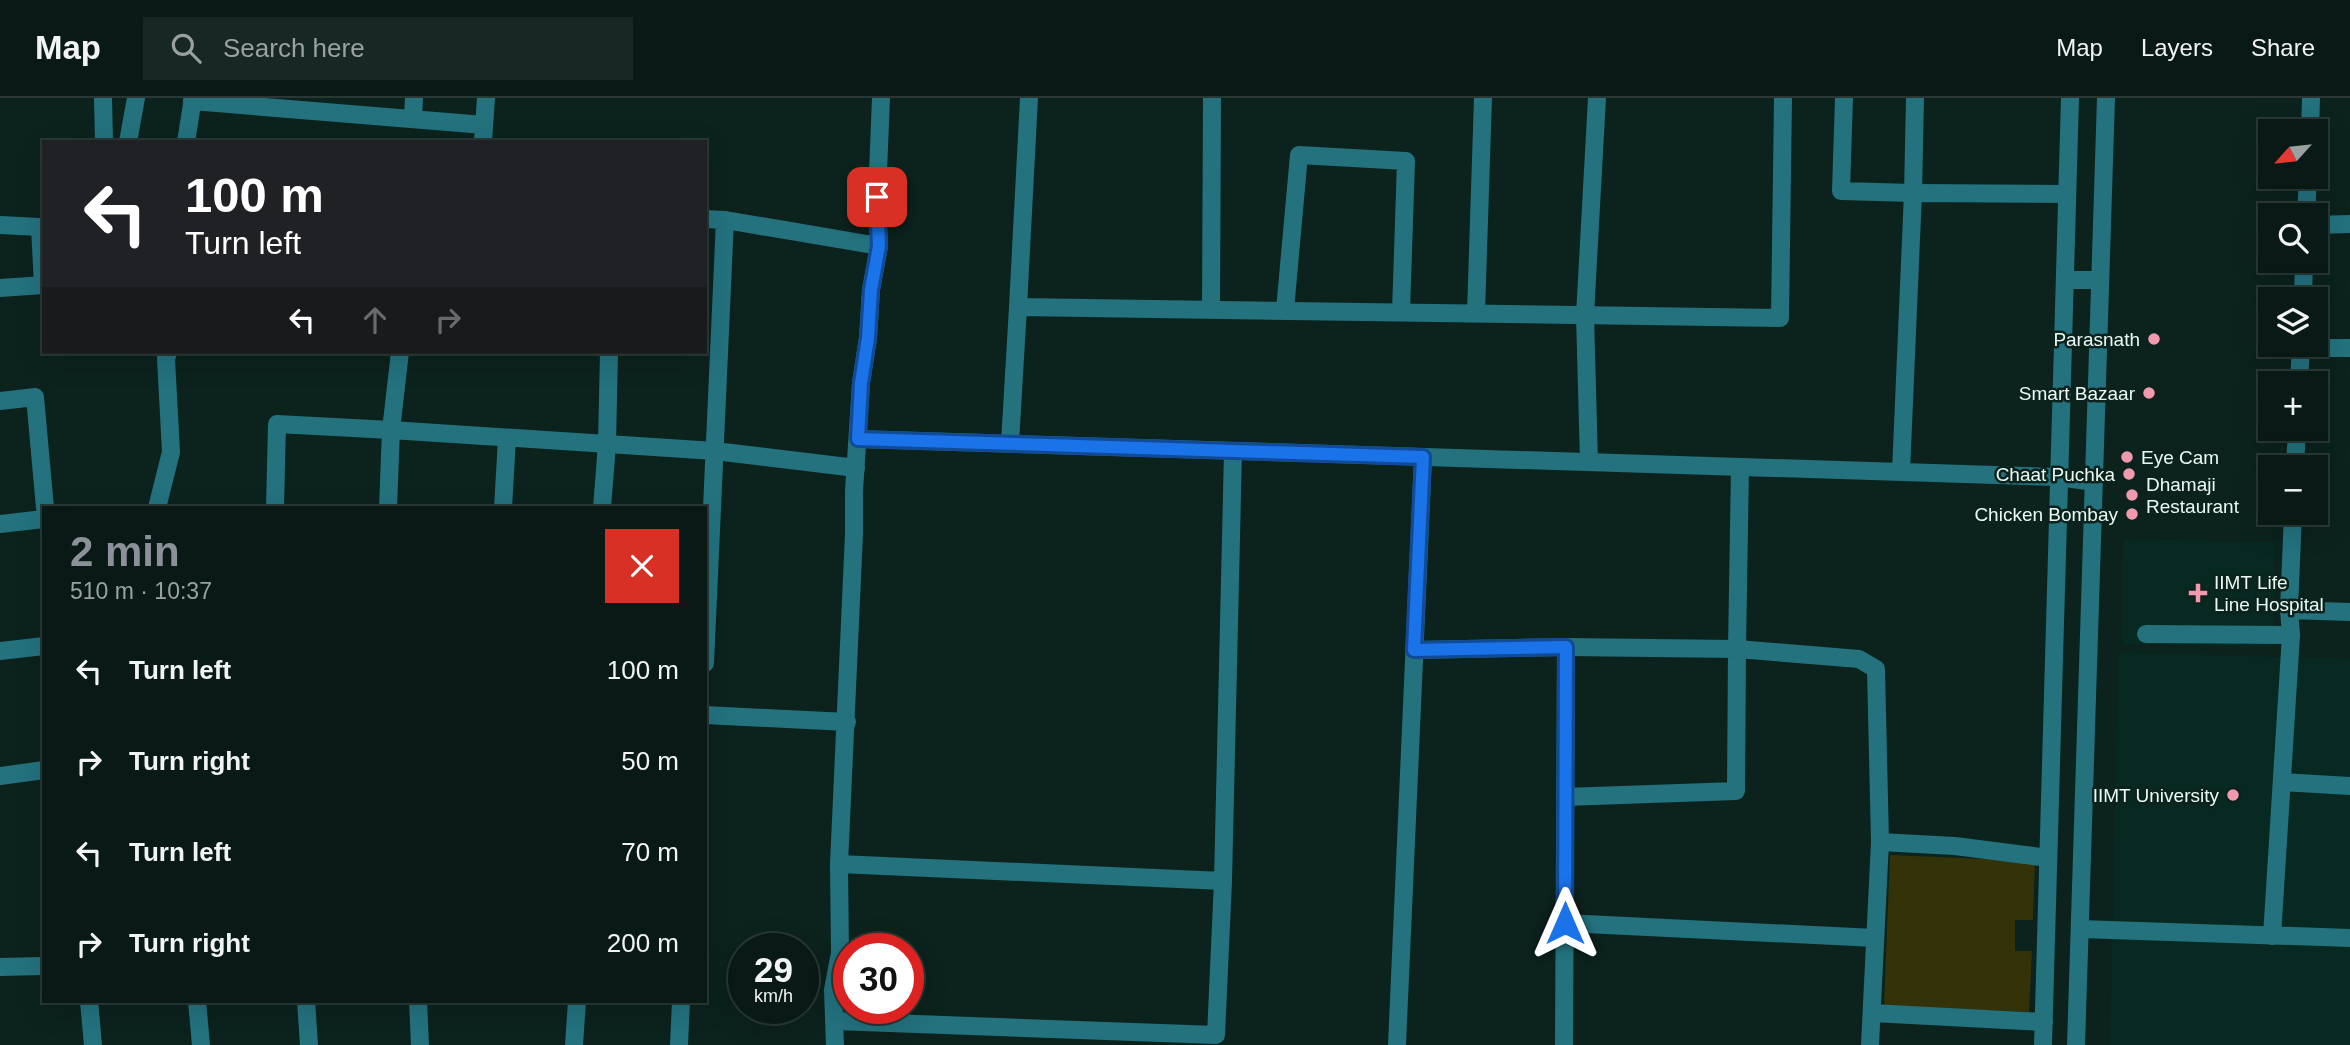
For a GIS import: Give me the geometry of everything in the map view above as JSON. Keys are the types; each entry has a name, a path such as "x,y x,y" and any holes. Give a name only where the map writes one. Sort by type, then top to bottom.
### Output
{"street":[{"path":"103,98 104,140"},
{"path":"128,140 136,98"},
{"path":"413,119 414,98"},
{"path":"186,140 192,99 413,119 483,133 486,98"},
{"path":"840,933 839,864 856,467 861,383 868,338 871,290 879,246 877,197 881,98"},
{"path":"1010,443 1029,98"},
{"path":"1211,309 1212,98"},
{"path":"1476,313 1483,98"},
{"path":"1589,462 1585,315 1597,98"},
{"path":"1018,307 1780,318 1783,98"},
{"path":"1844,98 1841,191 2067,194"},
{"path":"1901,472 1915,98"},
{"path":"2043,1045 2070,98"},
{"path":"2076,1045 2106,98"},
{"path":"2310,119 2311,98"},
{"path":"1285,310 1299,155 1406,161 1401,312"},
{"path":"707,219 879,246"},
{"path":"707,621 725,220"},
{"path":"2328,225 2350,224"},
{"path":"0,225 40,227 42,266"},
{"path":"2065,280 2100,280"},
{"path":"0,288 42,285"},
{"path":"2328,347 2350,348"},
{"path":"158,506 171,452 167,354"},
{"path":"388,506 391,430 400,354"},
{"path":"602,506 609,354"},
{"path":"0,401 35,397 45,506"},
{"path":"275,506 277,424 715,451 856,467"},
{"path":"503,506 507,438"},
{"path":"858,439 2059,477 2094,482"},
{"path":"917,1024 1216,1035 1223,881 1233,451"},
{"path":"1397,1045 1423,457"},
{"path":"1565,797 1736,791 1740,467"},
{"path":"0,524 42,519"},
{"path":"2272,936 2291,635 2289,610 2293,525"},
{"path":"2289,610 2350,612"},
{"path":"2146,634 2291,635"},
{"path":"0,651 42,646"},
{"path":"1414,650 1566,647 1737,649 1859,659 1876,669 1880,842 1870,1045"},
{"path":"1564,1045 1566,647"},
{"path":"707,715 847,722"},
{"path":"0,776 42,771"},
{"path":"2282,782 2350,786"},
{"path":"1880,842 1955,846 2048,858"},
{"path":"839,864 1223,881"},
{"path":"1565,923 1875,938"},
{"path":"2080,929 2350,938"},
{"path":"0,967 42,966"},
{"path":"89,1003 93,1045"},
{"path":"197,1003 201,1045"},
{"path":"306,1003 309,1045"},
{"path":"418,1003 420,1045"},
{"path":"574,1045 576,1003"},
{"path":"679,1045 681,1003"},
{"path":"1872,1013 2043,1022"},
{"path":"835,1024 835,1045"}],"shaded area":[{"name":"IIMT Life Line Hospital","path":"2123,539 2275,542 2274,647 2122,644"},
{"name":"IIMT University","path":"2118,652 2350,659 2350,1045 2110,1045"},
{"path":"1890,855 2035,861 2033,920 2015,920 2015,951 2032,951 2029,1012 1884,1006"}],"place":[{"name":"Parasnath","path":"2154,339"},
{"name":"Smart Bazaar","path":"2149,393"},
{"name":"Eye Cam","path":"2127,457"},
{"name":"Chaat Puchka","path":"2129,474"},
{"name":"Dhamaji Restaurant","path":"2132,495"},
{"name":"Chicken Bombay","path":"2132,514"},
{"name":"IIMT Life Line Hospital","path":"2198,593"},
{"name":"IIMT University","path":"2233,795"}],"route":[{"path":"877,197 879,246 871,290 858,439 1423,457 1414,650 1566,647 1565,923"}]}
